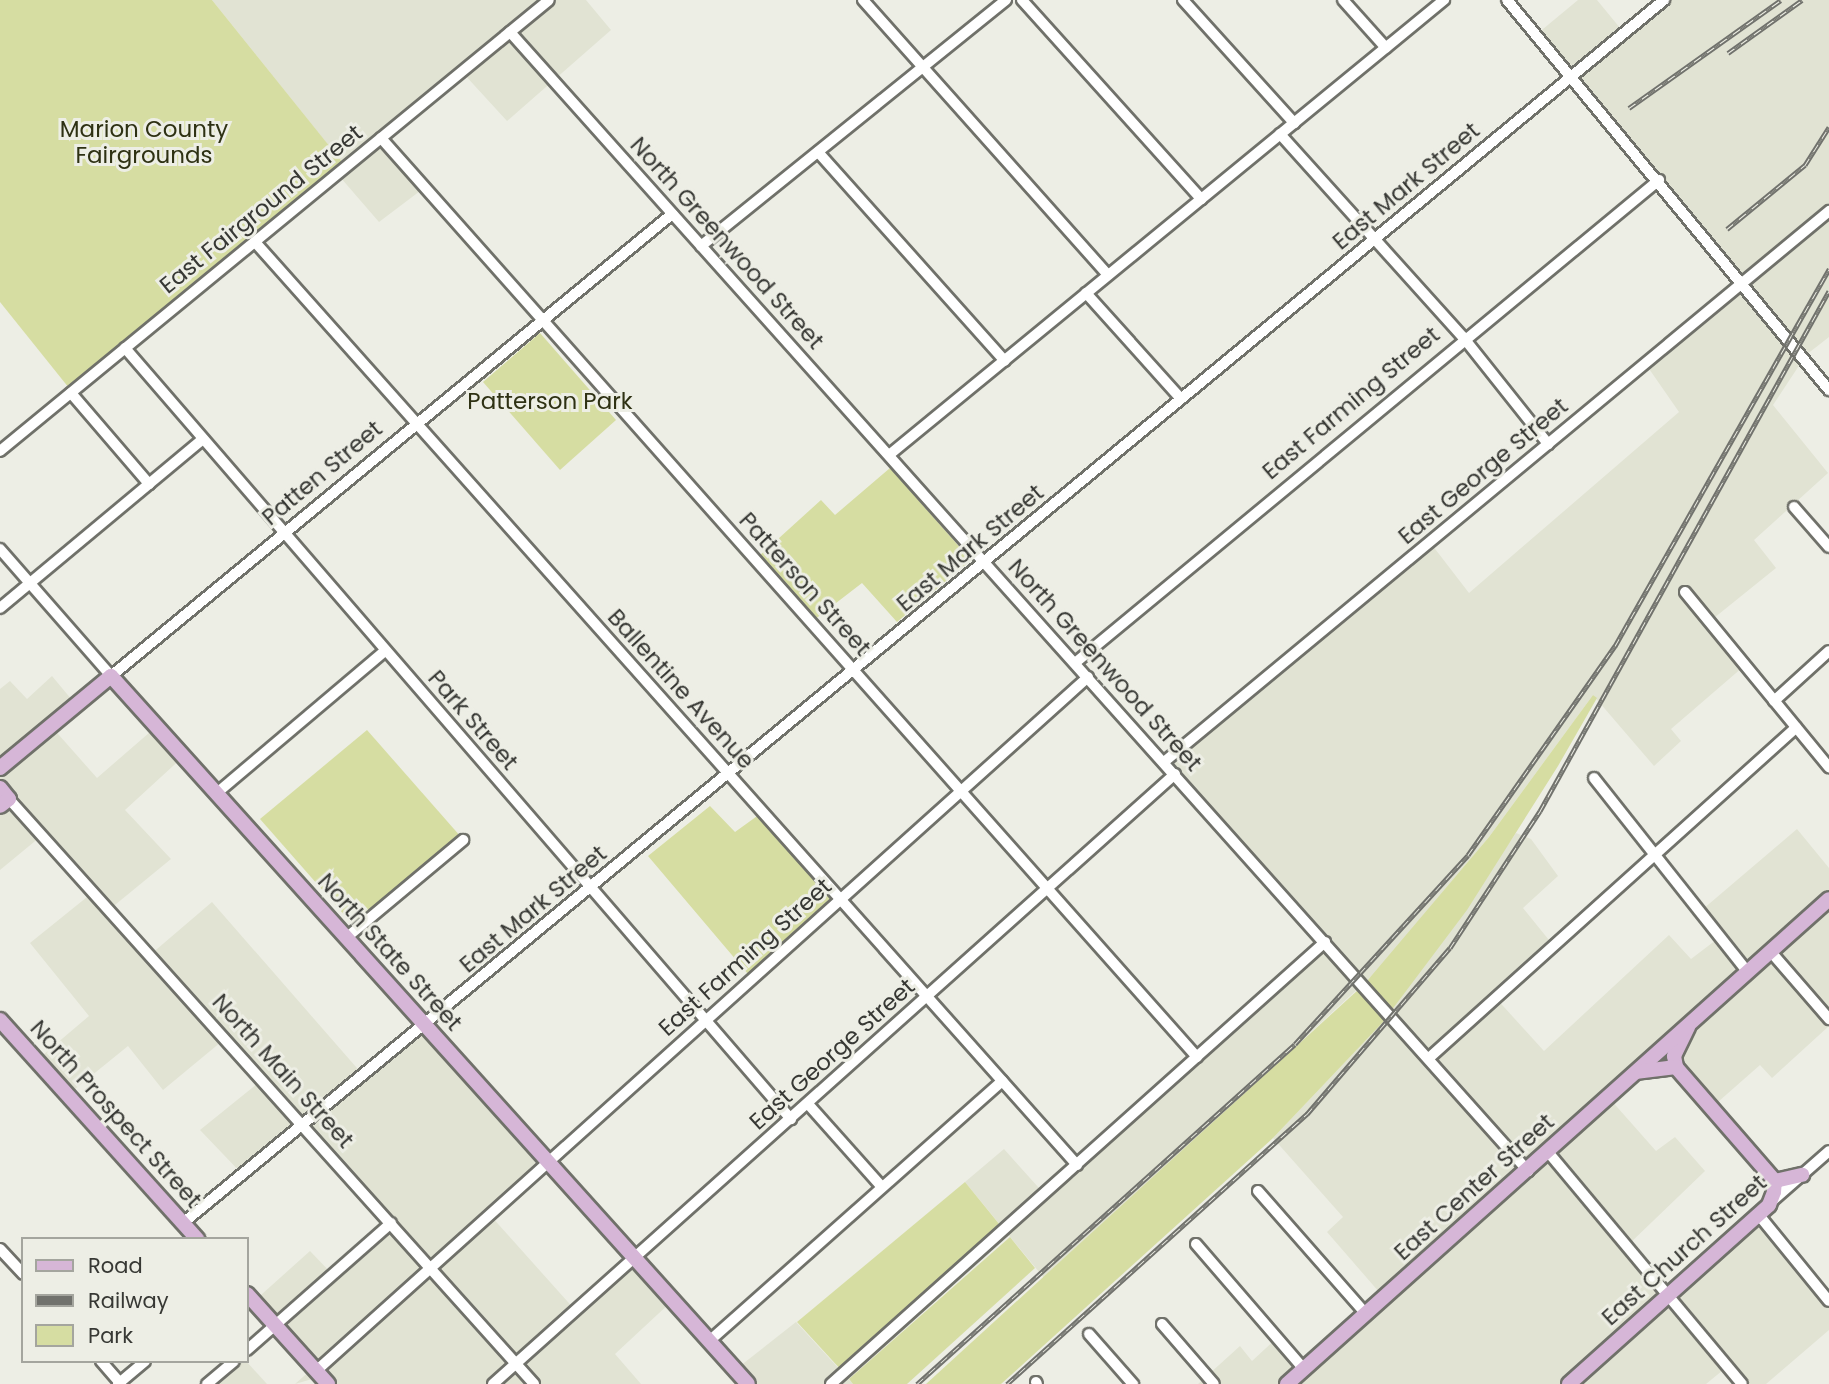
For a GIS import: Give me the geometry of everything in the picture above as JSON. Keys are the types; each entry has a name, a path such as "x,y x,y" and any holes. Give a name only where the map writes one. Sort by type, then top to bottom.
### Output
{"main road":[{"name":"Patten Street","path":"0,768 111,676"},
{"name":"North State Street","path":"111,676 748,1384"},
{"name":"East Center Street","path":"1290,1383 1829,899"},
{"name":"North Prospect Street","path":"0,1020 195,1237"},
{"name":"East Center Street","path":"1676,1068 1678,1044 1690,1024"},
{"path":"1636,1072 1676,1068 1775,1181"},
{"path":"1775,1181 1802,1175"},
{"path":"1764,1209 1775,1181"},
{"name":"East Church Street","path":"1569,1384 1764,1209"},
{"path":"248,1295 328,1384"}],"street":[{"name":"East Fairground Street","path":"0,451 550,0"},
{"path":"863,0 1108,275"},
{"path":"701,246 1006,0"},
{"path":"1022,0 1201,199"},
{"path":"1184,0 1294,123"},
{"path":"1343,0 1386,48"},
{"path":"889,455 1444,0"},
{"path":"1507,0 1574,75 1829,390"},
{"name":"East Mark Street","path":"183,1223 1664,0"},
{"name":"North Greenwood Street","path":"510,32 1528,1171"},
{"path":"1280,134 1376,237 1463,337 1548,444"},
{"name":"Patterson Street","path":"381,138 1197,1057"},
{"path":"818,152 1005,361"},
{"name":"East Farming Street","path":"1075,663 1463,337 1659,180"},
{"name":"East George Street","path":"1164,762 1829,211"},
{"name":"Patten Street","path":"111,676 672,214"},
{"name":"Ballentine Avenue","path":"255,242 1077,1165"},
{"path":"1086,293 1181,399"},
{"name":"Park Street","path":"125,348 791,1119"},
{"path":"71,393 149,484"},
{"path":"0,608 203,439"},
{"path":"1794,507 1829,547"},
{"name":"North State Street","path":"0,549 111,676"},
{"path":"1685,592 1829,767"},
{"path":"218,792 385,651"},
{"path":"1774,701 1829,651"},
{"name":"East Farming Street","path":"316,1371 1088,677"},
{"path":"1429,1058 1796,727"},
{"name":"East George Street","path":"493,1384 1175,774"},
{"path":"1594,778 1748,972"},
{"name":"North Main Street","path":"3,798 391,1223 534,1384"},
{"path":"346,938 463,840"},
{"path":"831,1384 1325,942"},
{"path":"1771,952 1829,1019"},
{"path":"715,1336 1002,1081"},
{"path":"808,1104 883,1187"},
{"name":"East Church Street","path":"1764,1209 1829,1151"},
{"path":"1548,1152 1742,1384"},
{"path":"1258,1191 1366,1314"},
{"path":"1764,1209 1829,1301"},
{"path":"248,1349 391,1223"},
{"path":"1196,1244 1304,1369"},
{"path":"0,1249 21,1272"},
{"path":"1162,1324 1214,1384"},
{"path":"1088,1334 1133,1384"},
{"path":"103,1363 120,1383 143,1363"},
{"path":"207,1384 232,1363"}],"shaded area":[{"path":"212,0 586,0 611,30 507,121 463,73 381,140 424,188 379,222 334,170 342,162"},
{"path":"1578,0 1597,0 1625,34 1668,0 1829,0 1829,337 1806,355 1773,405 1828,473 1754,540 1776,568 1709,622 1743,667 1671,729 1681,741 1654,766 1593,695 1489,837 1375,973 1044,1278 965,1182 1004,1149 1047,1197 1325,944 1162,761 1429,541 1469,593 1679,412 1645,363 1742,283 1537,34"},
{"path":"52,676 77,706 51,726 97,778 157,726 185,755 125,810 171,859 110,909 150,955 212,902 363,1075 425,1026 549,1161 490,1215 576,1311 634,1257 672,1301 615,1354 641,1384 326,1384 319,1377 295,1384 312,1369 252,1303 310,1251 333,1275 391,1224 305,1127 244,1176 200,1130 263,1079 227,1037 163,1090 128,1046 75,1089 43,1055 89,1016 30,943 92,893 40,837 0,870 0,689 10,681 27,699"},
{"path":"1797,829 1829,868 1829,1026 1772,1078 1760,1065 1710,1109 1663,1051 1610,1099 1656,1151 1675,1137 1705,1171 1627,1246 1668,1295 1759,1216 1829,1300 1829,1330 1766,1384 1742,1384 1728,1366 1706,1384 1198,1384 1240,1346 1252,1361 1278,1337 1307,1370 1386,1300 1327,1232 1343,1217 1273,1138 1385,1020 1516,833 1531,839 1558,876 1523,908 1553,945 1494,996 1544,1051 1669,935 1691,959 1716,940 1696,915"},
{"path":"796,1322 853,1384 748,1384 735,1370"},
{"path":"229,1363 248,1363 267,1384 205,1384"}],"green space":[{"name":"Marion County Fairgrounds","path":"0,0 212,0 343,163 69,388 0,302"},
{"name":"Patterson Park","path":"540,333 616,420 560,470 483,382"},
{"path":"890,468 971,560 897,622 862,583 814,620 758,557 821,500 835,515"},
{"path":"1593,695 1597,698 1558,766 1467,910 1391,1011 1367,981 1489,837"},
{"path":"367,730 461,837 354,926 260,819"},
{"path":"710,806 735,832 760,814 833,896 748,974 648,856"},
{"path":"1359,989 1385,1020 1273,1138 1001,1384 926,1384"},
{"path":"965,1182 1004,1230 842,1371 797,1322"},
{"path":"1010,1237 1035,1268 907,1384 853,1384 849,1379"}],"railway":[{"path":"1629,108 1781,0"},
{"path":"1728,53 1802,0"},
{"path":"1727,229 1805,165 1829,127"},
{"path":"917,1384 1295,1044 1468,855 1615,646 1829,269"},
{"path":"1007,1384 1307,1114 1450,948 1540,811 1829,291"}]}
